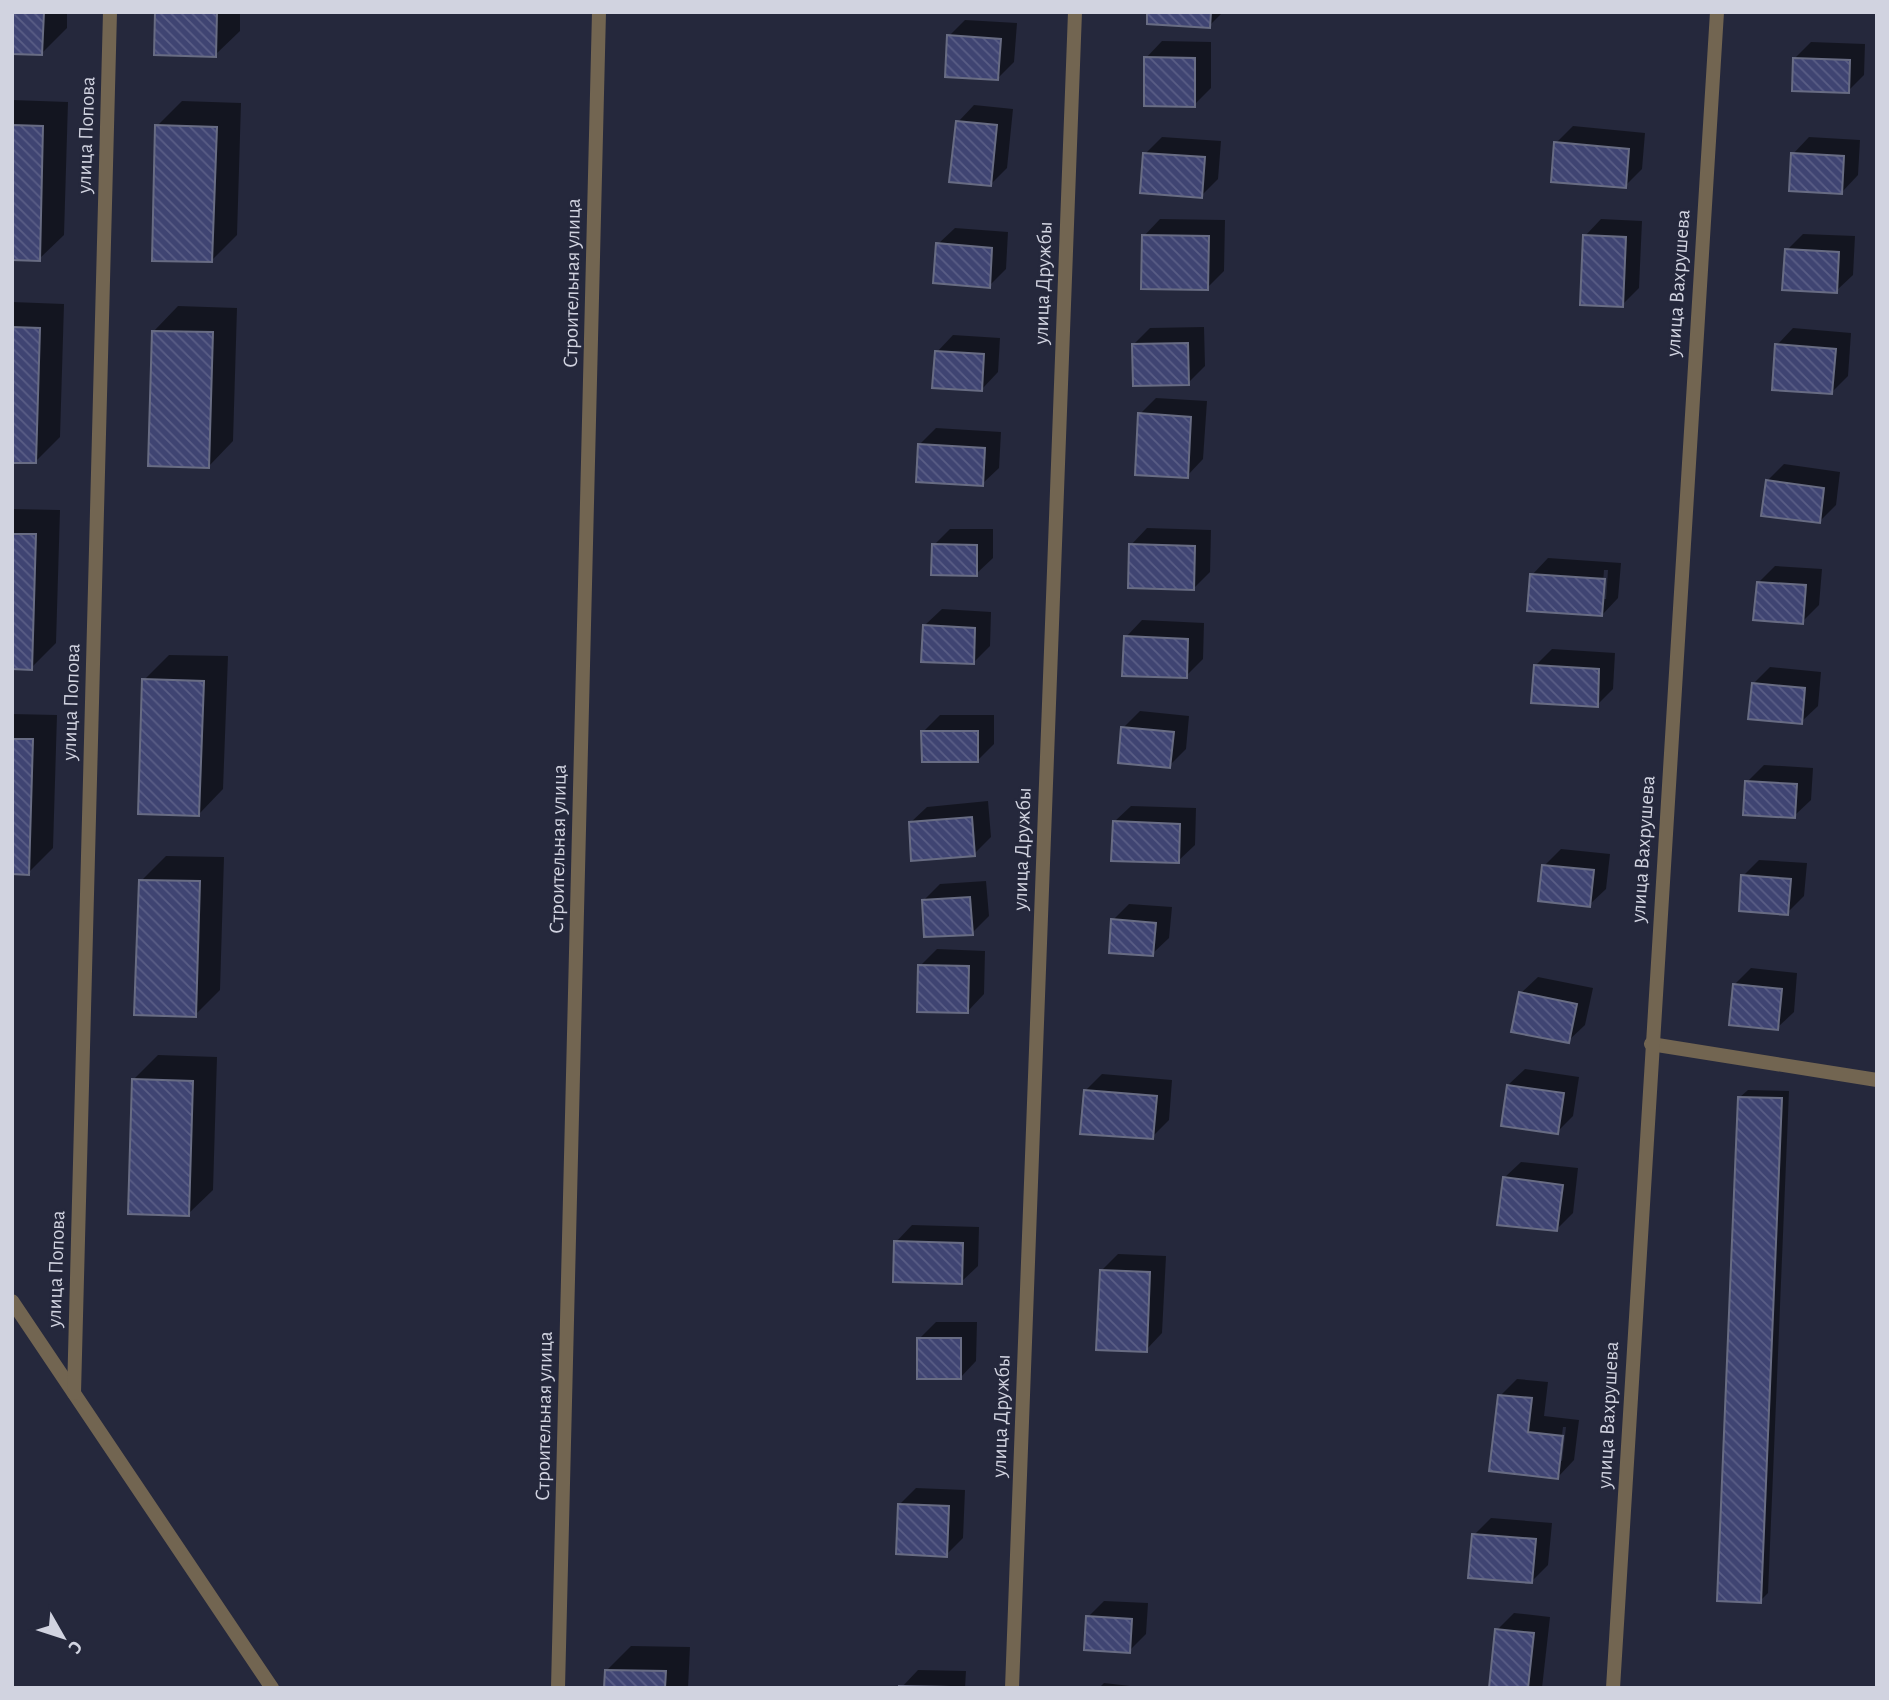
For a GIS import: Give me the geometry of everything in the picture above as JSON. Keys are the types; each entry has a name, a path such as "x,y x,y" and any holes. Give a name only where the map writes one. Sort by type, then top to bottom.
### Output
{"street":[{"name":"улица Попова","path":"74,1393 110,12"},
{"name":"Строительная улица","path":"558,1688 599,12"},
{"name":"улица Дружбы","path":"1012,1688 1074,12"},
{"name":"улица Вахрушева","path":"1613,1688 1717,12"},
{"path":"1651,1044 1877,1080"},
{"path":"12,1301 272,1688"}],"building":[{"path":"12,12 44,12 42,55 12,54"},
{"path":"155,12 217,12 216,57 154,55"},
{"path":"1147,12 1211,12 1210,28 1147,24"},
{"path":"947,35 1001,39 998,80 945,77"},
{"path":"1144,57 1195,58 1195,107 1144,106"},
{"path":"1793,58 1850,60 1849,93 1792,91"},
{"path":"956,121 997,125 991,186 949,182"},
{"path":"12,125 43,126 40,261 12,260"},
{"path":"155,125 217,127 212,262 152,261"},
{"path":"1554,142 1629,149 1626,188 1551,182"},
{"path":"1143,153 1205,157 1202,198 1140,193"},
{"path":"1791,153 1844,156 1842,194 1789,191"},
{"path":"1142,235 1209,236 1208,290 1141,289"},
{"path":"1583,235 1626,237 1623,307 1580,305"},
{"path":"936,243 992,248 990,288 933,283"},
{"path":"1785,249 1839,252 1837,293 1782,290"},
{"path":"12,327 40,328 36,463 12,463"},
{"path":"152,331 213,332 209,468 148,466"},
{"path":"1188,343 1189,385 1133,386 1132,344"},
{"path":"1775,344 1836,349 1832,394 1772,390"},
{"path":"935,351 984,354 982,391 932,388"},
{"path":"1138,413 1191,417 1188,478 1135,475"},
{"path":"918,444 985,448 983,486 916,482"},
{"path":"1766,480 1824,488 1820,523 1761,516"},
{"path":"12,534 36,534 32,670 12,669"},
{"path":"932,544 977,545 977,576 931,575"},
{"path":"1129,544 1195,546 1194,590 1128,588"},
{"path":"1530,574 1605,579 1602,616 1527,611"},
{"path":"1757,582 1806,585 1803,624 1753,620"},
{"path":"923,625 975,628 974,664 921,662"},
{"path":"1124,636 1188,639 1187,678 1122,676"},
{"path":"1534,665 1599,669 1598,707 1531,703"},
{"path":"142,679 204,681 199,816 138,814"},
{"path":"1752,683 1805,688 1802,724 1748,719"},
{"path":"1121,727 1174,732 1170,768 1118,763"},
{"path":"921,731 978,731 978,762 922,762"},
{"path":"12,739 33,739 29,875 12,874"},
{"path":"1745,781 1797,784 1795,818 1743,815"},
{"path":"972,817 975,856 911,861 909,822"},
{"path":"1113,821 1180,824 1179,863 1111,861"},
{"path":"1542,865 1594,870 1590,907 1538,901"},
{"path":"1741,875 1791,879 1788,915 1739,911"},
{"path":"139,880 200,881 196,1017 134,1015"},
{"path":"970,897 973,935 924,937 922,900"},
{"path":"1111,919 1156,923 1153,956 1109,953"},
{"path":"918,965 969,966 968,1013 917,1012"},
{"path":"1733,984 1782,989 1778,1030 1729,1025"},
{"path":"1519,992 1577,1004 1569,1043 1511,1032"},
{"path":"132,1079 193,1081 189,1216 128,1214"},
{"path":"1507,1085 1564,1093 1558,1134 1501,1126"},
{"path":"1084,1090 1157,1096 1153,1139 1080,1134"},
{"path":"1738,1097 1782,1098 1761,1603 1717,1601"},
{"path":"1503,1177 1563,1185 1557,1231 1497,1225"},
{"path":"894,1241 963,1243 962,1284 893,1282"},
{"path":"1100,1270 1150,1272 1147,1352 1096,1350"},
{"path":"917,1338 961,1338 961,1379 917,1379"},
{"path":"1498,1395 1532,1398 1528,1432 1563,1436 1558,1479 1489,1471"},
{"path":"898,1504 949,1506 947,1557 896,1554"},
{"path":"1472,1534 1536,1539 1532,1583 1468,1578"},
{"path":"1086,1616 1132,1619 1130,1653 1084,1650"},
{"path":"1495,1629 1534,1633 1528,1688 1489,1688"},
{"path":"605,1670 666,1671 665,1688 604,1688"},
{"path":"950,1687 950,1688 899,1688"}]}
